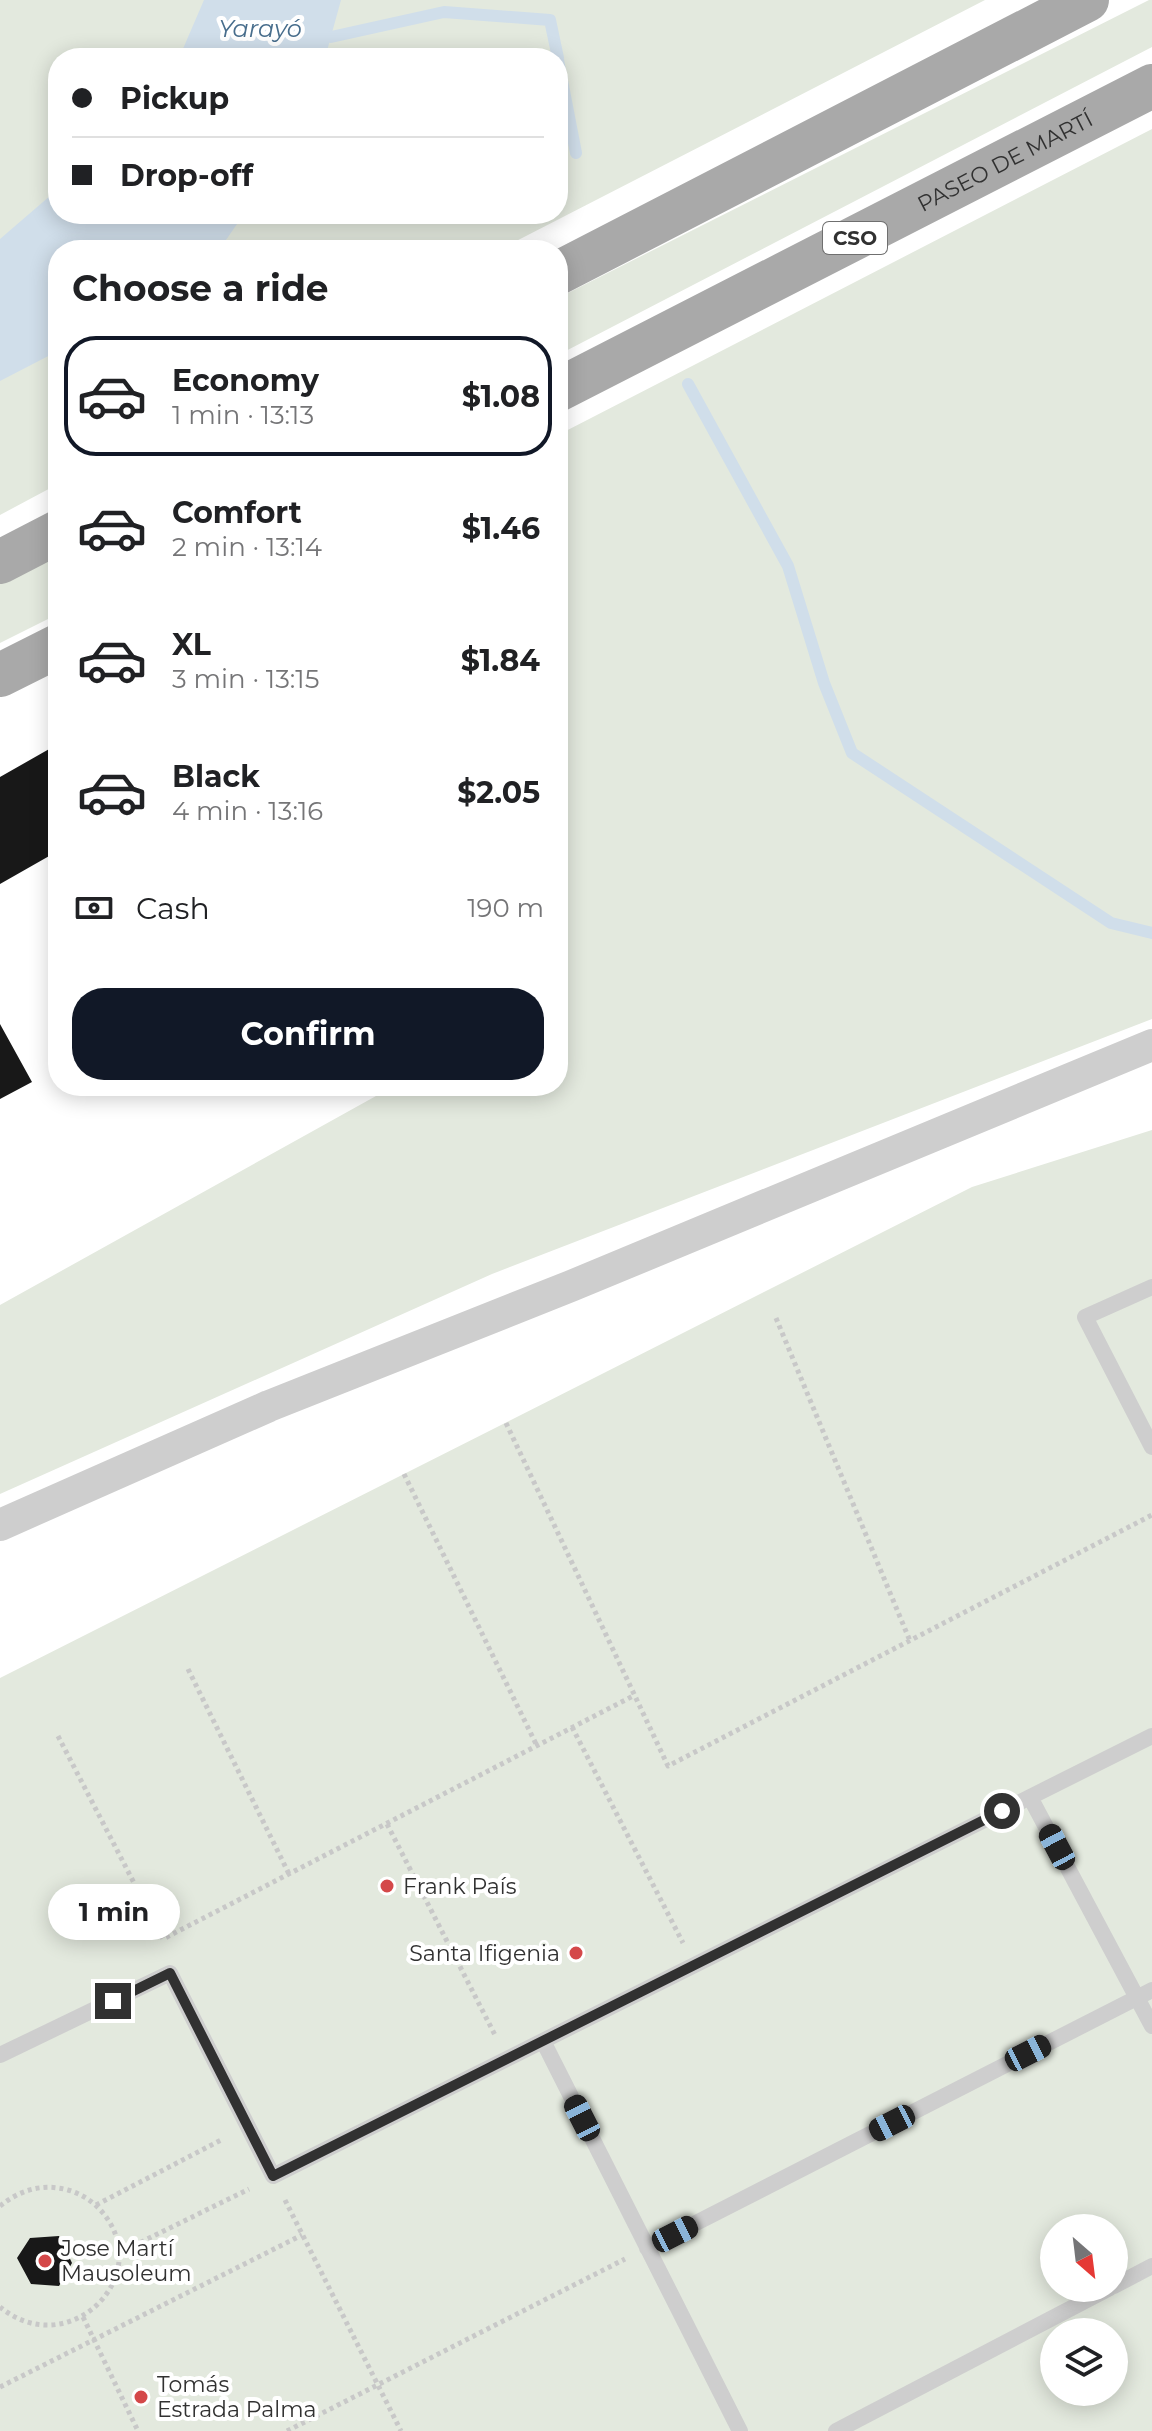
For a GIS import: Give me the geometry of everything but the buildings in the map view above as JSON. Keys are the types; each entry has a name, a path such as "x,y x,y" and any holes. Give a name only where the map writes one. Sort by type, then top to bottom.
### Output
{"main road":[{"path":"568,268 1087,0"},
{"name":"PASEO DE MARTÍ","path":"568,385 1152,86"},
{"path":"0,562 48,537"},
{"path":"0,675 48,651"}],"street":[{"path":"0,1525 269,1406 571,1286 1152,1045"}],"lane":[{"path":"1152,1287 1085,1317 1152,1447"},
{"path":"0,2055 170,1973 273,2176 1152,1736"},
{"path":"1030,1797 1144,1994 1152,2026"},
{"path":"647,2248 1144,1994"},
{"path":"543,2041 740,2431"},
{"path":"1128,2279 1152,2266"},
{"path":"836,2431 1083,2302"}],"path":[{"path":"776,1318 910,1641"},
{"path":"506,1423 668,1766 1152,1515"},
{"path":"404,1474 537,1746"},
{"path":"188,1669 289,1874"},
{"path":"58,1736 163,1939 635,1695"},
{"path":"572,1727 695,1965"},
{"path":"387,1824 507,2059"},
{"path":"96,2205 247,2127"},
{"path":"119,2253 273,2176 401,2431"},
{"path":"0,2206 13,2195 35,2188 57,2187 78,2193 96,2205 108,2219 116,2235 119,2253 110,2291 98,2306 83,2317 63,2325 41,2326 20,2320 0,2307"},
{"path":"0,2387 302,2235"},
{"path":"287,2431 647,2248"},
{"path":"83,2317 138,2431"}],"shaded area":[{"path":"0,0 985,0 568,215 568,48 48,48 48,224 550,224 518,240 48,240 48,489 0,515"},
{"path":"1152,0 1152,47 568,350 568,293"},
{"path":"1152,129 1152,1019 492,1274 0,1494 0,1305 376,1096 568,1096 568,430"},
{"path":"48,557 48,619 0,643 0,581"},
{"name":"Santa Ifigenia","path":"1152,1130 1152,2431 0,2431 0,1678 972,1187"}],"water":[{"name":"Yarayó","path":"204,0 341,0 328,48 183,48"},
{"path":"48,198 48,224 237,224 226,240 48,240 48,356 0,381 0,239"}],"waterway":[{"path":"331,37 444,12 550,20 556,48"},
{"path":"568,112 576,153"},
{"path":"688,384 788,566 824,683 852,753 1111,923 1152,933"}],"place":[{"name":"Frank País","path":"387,1886"},
{"name":"Santa Ifigenia","path":"576,1953"},
{"name":"Jose Martí Mausoleum","path":"45,2261"},
{"name":"Tomás Estrada Palma","path":"141,2397"}],"route":[{"path":"113,2001 170,1973 273,2176 1002,1811"}]}
